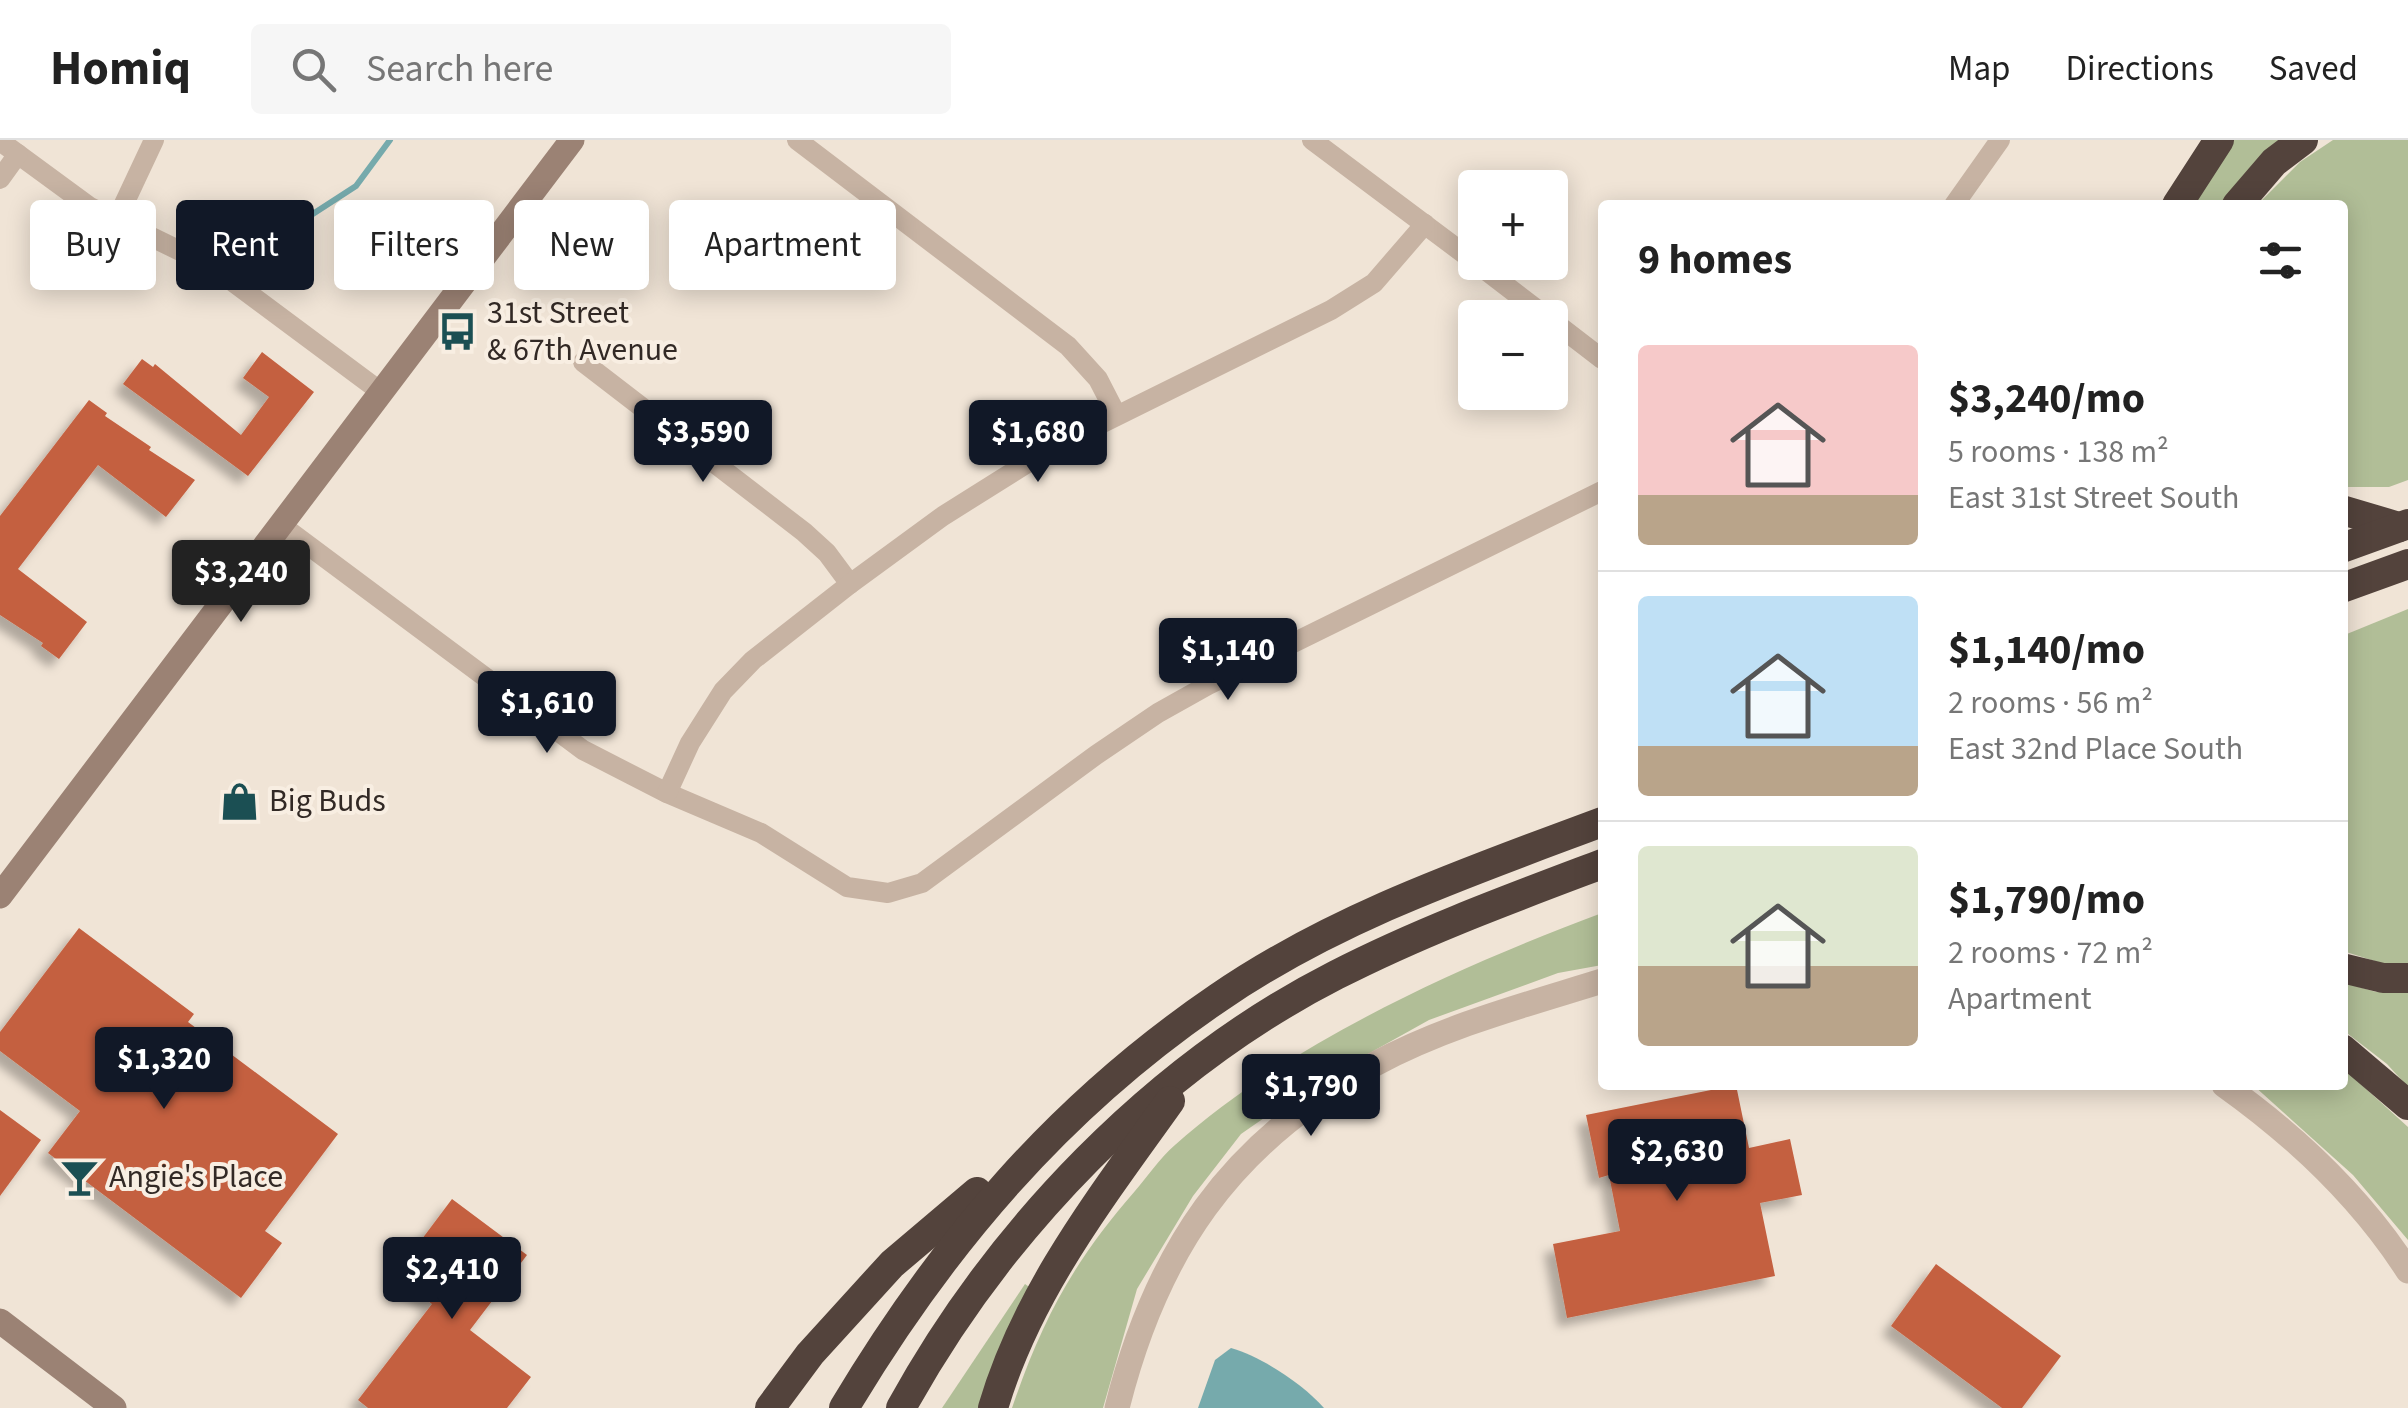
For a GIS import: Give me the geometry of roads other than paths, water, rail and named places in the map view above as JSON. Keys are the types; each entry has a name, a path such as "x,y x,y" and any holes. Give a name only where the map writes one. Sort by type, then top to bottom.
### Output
{"highway":[{"path":"2180,200 2219,140"},
{"path":"2241,200 2274,162 2303,140"},
{"path":"2348,512 2404,526"},
{"path":"2348,546 2404,526"},
{"path":"2348,590 2408,564"},
{"path":"1524,851 1598,802"},
{"path":"770,1408 810,1354 892,1264 1098,1090 1220,996 1371,914 1598,823"},
{"path":"901,1408 964,1303 1014,1238 1113,1135 1194,1066 1294,998 1336,975 1458,919 1598,866"},
{"path":"2348,969 2383,978 2408,978"},
{"path":"2348,1054 2408,1105"},
{"path":"992,1408 1027,1317 1062,1255 1194,1066"},
{"path":"844,1408 911,1301 964,1231 1013,1174 1098,1090"}],"main road":[{"path":"0,896 572,140"},
{"path":"0,1321 114,1408"}],"street":[{"path":"126,200 154,140"},
{"path":"798,140 1068,346 1098,379 1116,414"},
{"path":"1312,140 1458,249"},
{"path":"1958,200 2000,140"},
{"path":"0,141 81,200"},
{"path":"0,178 18,154"},
{"path":"667,793 690,742 738,674 850,584 997,480 1116,414 1331,310 1374,283 1425,224"},
{"path":"156,238 212,268 381,392"},
{"path":"1499,280 1525,300"},
{"path":"1568,333 1598,356"},
{"path":"582,362 804,532 850,584"},
{"path":"281,526 556,732 605,762 667,793 720,813 782,845 829,877 866,892 888,894 922,884 1096,754 1158,713 1598,493"},
{"path":"1118,1408 1147,1309 1182,1240 1214,1196 1282,1126 1374,1064 1489,1016 1598,982"},
{"path":"2231,1090 2269,1117 2342,1188 2408,1270"}],"water":[{"path":"1231,1348 1281,1372 1324,1408 1198,1408 1215,1360"}],"waterway":[{"path":"314,213 356,186 390,140"}],"place":[{"name":"31st Street & 67th Avenue","path":"457,331"},
{"name":"Big Buds","path":"239,801"},
{"name":"Angie's Place","path":"79,1177"}]}
